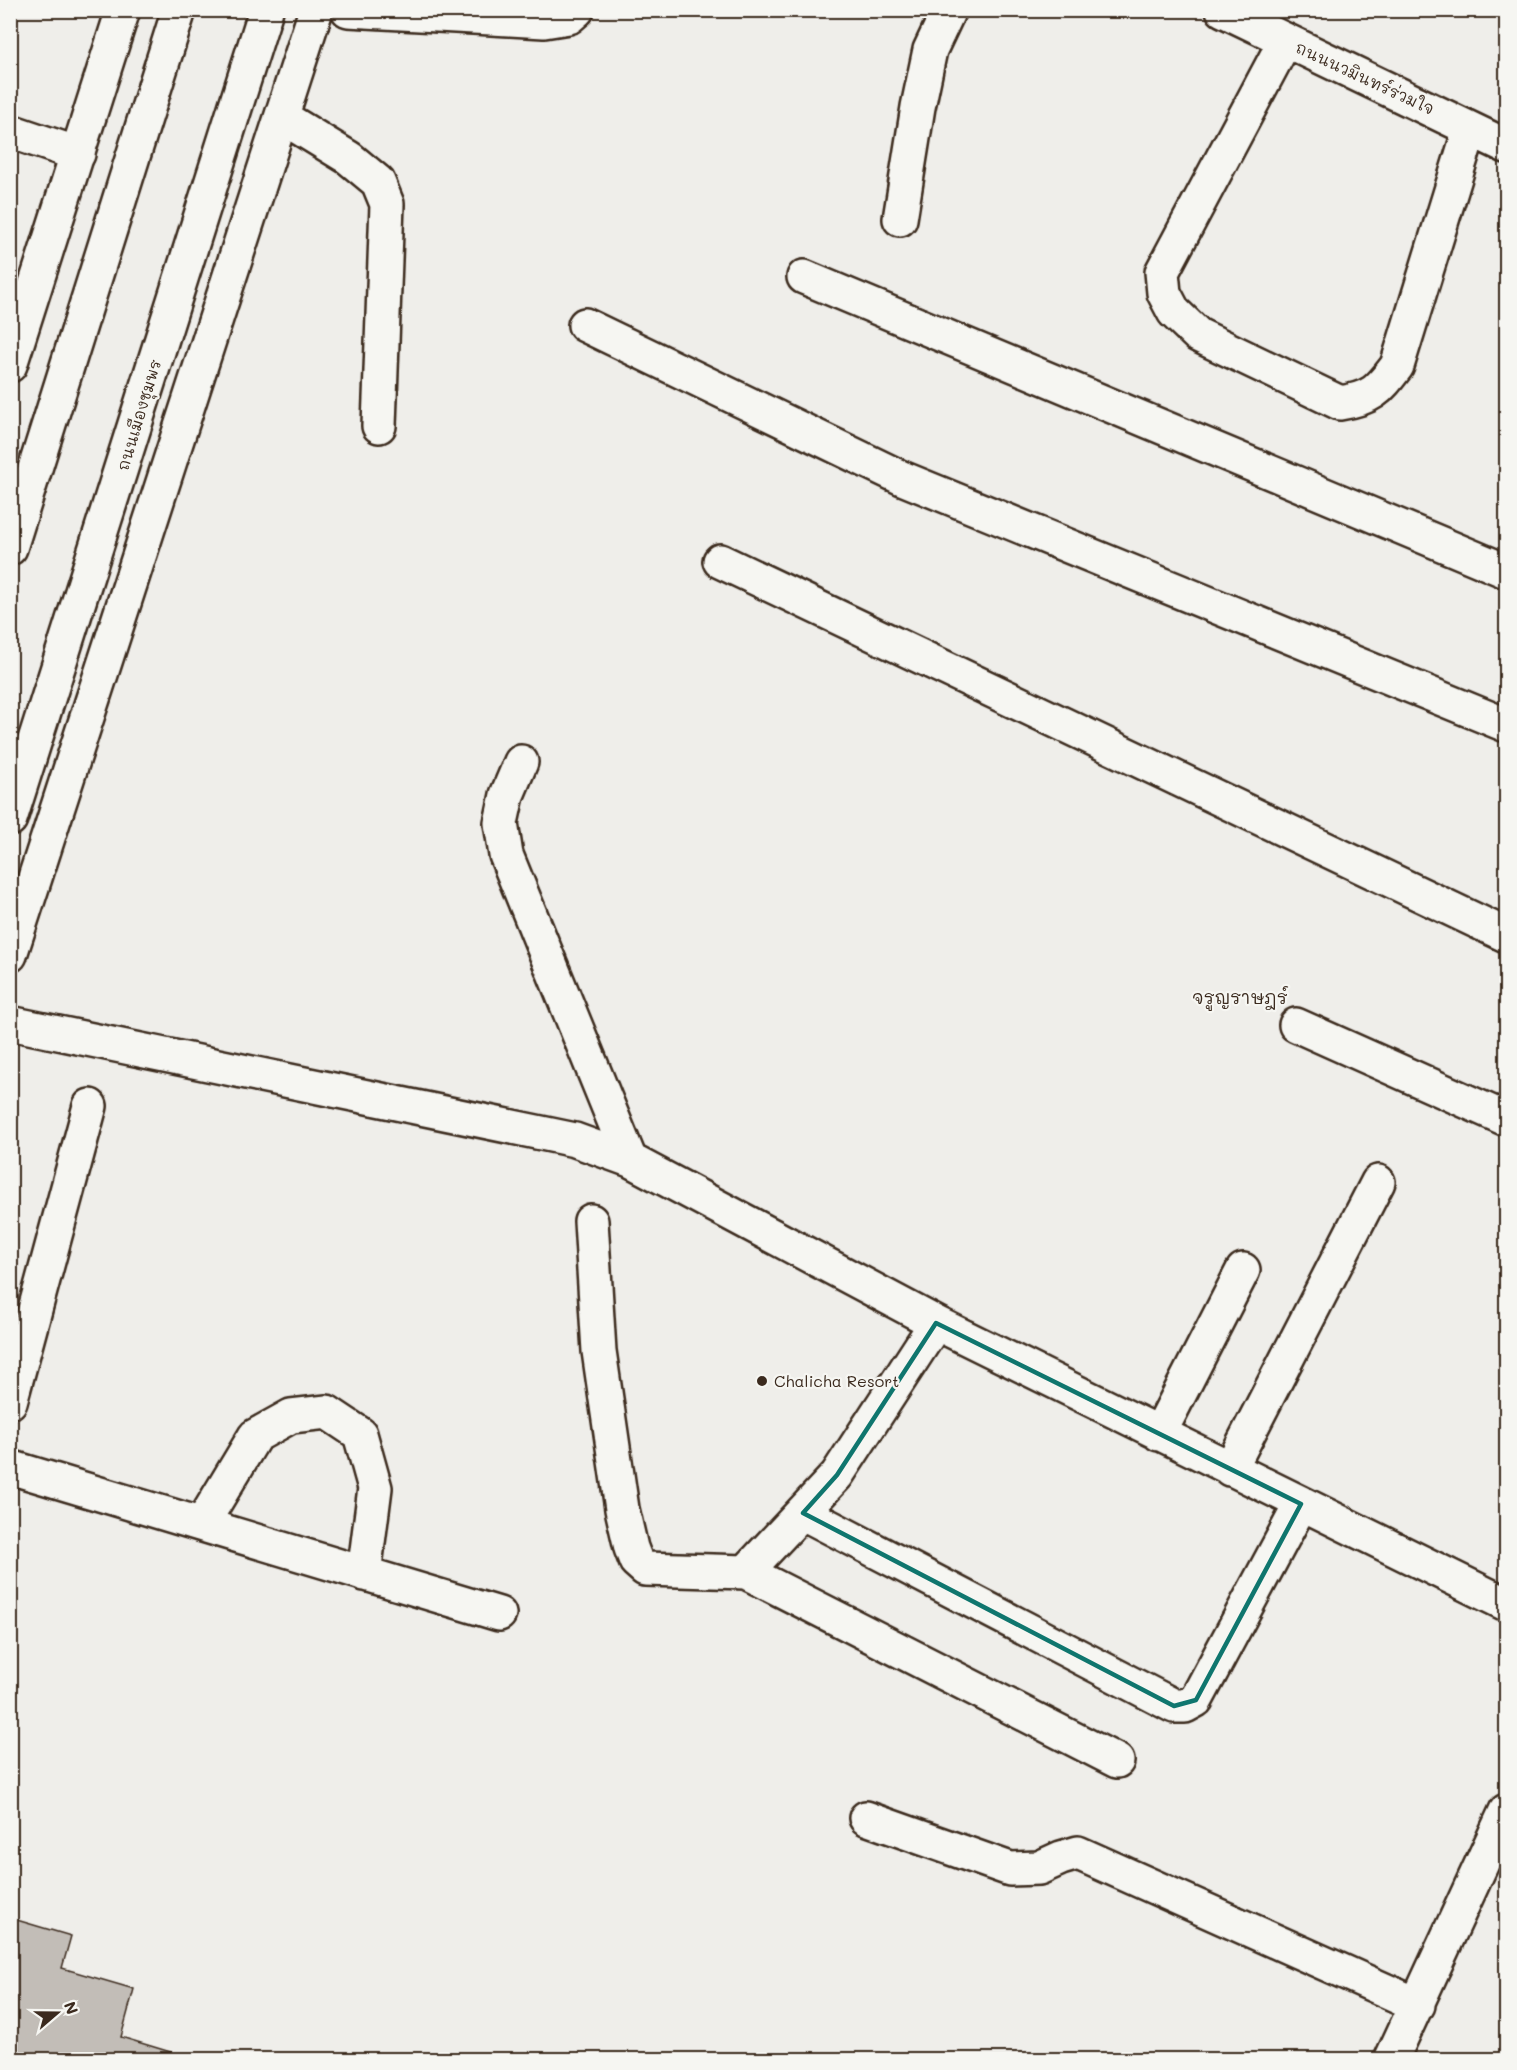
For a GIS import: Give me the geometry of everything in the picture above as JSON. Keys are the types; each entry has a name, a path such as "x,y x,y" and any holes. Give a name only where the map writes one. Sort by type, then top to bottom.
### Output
{"street":[{"path":"10,365 123,10"},
{"path":"10,548 179,10"},
{"name":"ถนนเมืองชุมพร","path":"10,819 32,756 266,10"},
{"path":"10,955 316,10"},
{"path":"348,10 544,21 569,17 577,10"},
{"path":"900,219 918,107 930,50 949,10"},
{"name":"ถนนนวมินทร์ร่วมใจ","path":"1223,10 1506,146"},
{"path":"1285,40 1162,272 1164,293 1174,312 1198,335 1340,403 1361,400 1381,387 1397,366 1470,129"},
{"path":"282,117 349,158 378,182 387,204 380,426"},
{"path":"10,132 78,154"},
{"path":"804,278 1506,571"},
{"path":"585,325 902,478 1506,725"},
{"path":"720,561 1506,935"},
{"path":"521,762 507,795 501,823 506,855 630,1160"},
{"path":"10,1023 575,1140 630,1160 936,1323 1506,1604"},
{"path":"1296,1025 1506,1119"},
{"path":"10,1402 90,1106"},
{"path":"1230,1469 1378,1182"},
{"path":"591,1221 600,1351 622,1509 636,1561 645,1569 746,1572 1117,1761"},
{"path":"1159,1434 1243,1270"},
{"path":"746,1572 837,1474 936,1323"},
{"path":"202,1524 255,1436 291,1416 327,1412 360,1434 375,1488 364,1574"},
{"path":"10,1467 499,1614"},
{"path":"803,1513 1174,1706 1185,1706 1196,1700 1301,1504"},
{"path":"1391,2060 1506,1811"},
{"path":"866,1818 1010,1869 1039,1868 1078,1853 1418,2005"}],"highlighted area":[{"path":"936,1323 1301,1504 1196,1700 1174,1706 803,1513 837,1475"}],"building":[{"path":"10,1918 71,1936 62,1968 134,1989 121,2037 197,2060 10,2060"}],"place":[{"name":"Chalicha Resort","path":"762,1381"}],"district":[{"name":"จรูญราษฎร์","path":"1240,998"}]}
